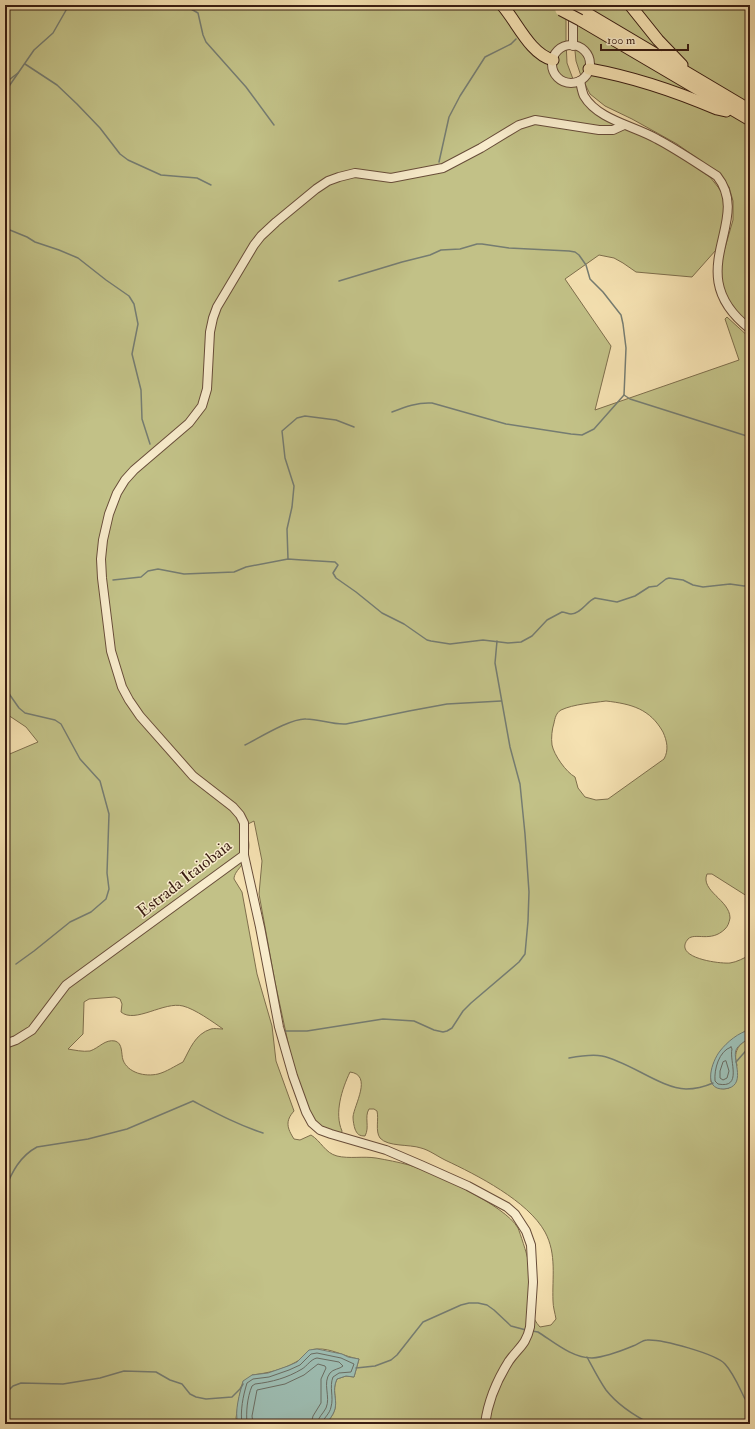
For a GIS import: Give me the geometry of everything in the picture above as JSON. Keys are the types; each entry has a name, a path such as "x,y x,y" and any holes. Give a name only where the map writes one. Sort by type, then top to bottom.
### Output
{"highway":[{"path":"502,5 535,49 545,58 553,60"},
{"path":"630,5 658,40 681,64 750,110"},
{"path":"574,6 736,101"},
{"path":"558,7 750,120"},
{"path":"589,69 612,73 678,93 717,109 738,113"}],"street":[{"path":"573,46 574,6"},
{"path":"573,46 580,48 586,54 589,61 589,69 586,76 580,81 573,83 561,80 554,72 553,60 556,53 562,48 573,46"},
{"path":"580,81 584,95 601,112 624,125 646,133 668,145 717,176 723,183 728,196 728,214 717,268 718,285 720,293 731,310 741,322 750,329"},
{"name":"Estrada Itaiobaia","path":"5,1044 16,1040 32,1030 66,985 244,854 244,823 240,815 233,807 193,776 140,716 129,700 122,686 111,651 101,559 103,540 109,514 117,493 125,480 134,470 197,415 206,398 212,318 217,307 261,236 316,189 328,181 347,174 361,174 391,178 443,168 481,148 519,125 527,122 543,121 599,130 613,130 624,125"},
{"path":"244,854 260,927 279,1027 293,1076 306,1112 312,1123 320,1130 386,1150 468,1186 507,1207 516,1214 526,1231 531,1246 533,1261 530,1327 524,1344 510,1359 502,1373 488,1406 485,1424"}],"shaded area":[{"path":"5,5 566,5 567,63 583,99 673,151 710,177 722,192 724,202 724,219 716,250 692,277 636,272 614,258 599,255 565,279 611,346 595,410 739,360 725,319 727,317 750,338 750,898 712,874 707,874 706,880 708,886 729,912 729,923 720,933 709,936 691,937 688,939 685,946 686,951 692,955 708,961 730,963 750,955 750,1030 746,1030 721,1052 713,1064 711,1082 719,1088 729,1088 737,1065 736,1052 742,1043 750,1038 750,1424 325,1424 334,1411 336,1401 335,1385 337,1379 346,1376 354,1377 359,1359 328,1350 314,1349 291,1365 269,1372 252,1375 240,1393 236,1418 238,1424 5,1424 5,756 38,742 26,727 5,713","holes":["606,701 632,706 646,713 658,724 663,732 667,749 664,759 608,799 596,800 585,797 578,788 575,777 561,763 553,749 552,734 556,716 561,710 577,705","254,821 262,861 259,894 275,982 295,1075 314,1124 341,1135 342,1131 339,1109 342,1093 350,1072 357,1074 361,1084 353,1117 355,1129 358,1134 365,1136 368,1112 369,1109 374,1109 377,1111 377,1128 379,1135 384,1141 427,1150 486,1181 501,1190 527,1210 545,1232 549,1240 553,1257 553,1303 556,1319 551,1325 540,1327 535,1320 530,1304 529,1268 527,1257 518,1228 511,1219 499,1210 451,1182 409,1165 376,1158 337,1156 326,1150 318,1140 311,1135 300,1140 294,1139 288,1125 289,1118 294,1111 276,1061 272,1026 257,974 242,892 234,879 235,874 245,861 249,846 248,836 244,826","115,997 120,999 122,1004 121,1012 127,1015 142,1014 175,1005 183,1006 209,1019 223,1029 211,1029 201,1034 194,1042 183,1062 161,1073 153,1075 138,1073 133,1071 125,1064 121,1046 118,1042 108,1041 90,1051 68,1049 83,1034 84,1002 89,999"]},
{"path":"575,5 750,5 750,327 735,313 726,296 720,274 722,258 733,220 733,201 729,187 715,171 677,144 605,106 590,94 581,76 576,61 574,41"}],"water":[{"path":"750,1030 750,1038 736,1050 735,1054 738,1072 735,1083 731,1087 724,1089 717,1088 713,1085 711,1080 714,1061 730,1041 742,1033"},
{"path":"317,1349 359,1359 354,1377 346,1376 337,1379 335,1385 336,1401 334,1411 325,1424 238,1424 237,1408 243,1381 252,1375 268,1373 288,1366 297,1362 309,1350"}],"waterway":[{"path":"5,92 34,50 53,33 69,5"},
{"path":"184,5 198,13 206,42 246,87 274,125"},
{"path":"439,162 449,117 460,96 485,57 511,44 516,39"},
{"path":"25,64 57,85 100,128 120,154 128,160 161,175 197,178 211,185"},
{"path":"5,83 18,73"},
{"path":"5,228 35,242 78,258 129,296 134,304 138,324 132,354 141,390 142,419 150,444"},
{"path":"339,281 430,255 441,250 460,249 477,244 509,248 569,251 575,252 579,255 586,265 590,279 603,292 621,315 626,348 624,395 594,429 582,435 506,424 432,403 417,404 392,412"},
{"path":"624,395 630,399 750,437"},
{"path":"288,559 287,529 292,507 294,486 285,458 282,431 297,418 305,416 336,420 354,427"},
{"path":"113,580 141,577 148,571 158,569 184,574 234,572 246,567 288,559 335,562 338,565 333,573 336,578 382,613 404,624 427,640 450,644 483,640 508,643 521,642 532,636 547,620 562,612 570,614 578,612 595,598 617,602 635,596 649,587 657,586 669,578 683,580 693,585 703,587 730,584 744,586 750,585"},
{"path":"284,1031 307,1031 383,1019 414,1021 434,1030 443,1032 447,1031 452,1028 463,1011 471,1003 519,962 525,954 529,892 525,834 520,784 510,747 495,663 497,641"},
{"path":"5,688 19,708 25,713 55,720 61,724 80,759 100,781 109,814 107,873 109,889 106,899 91,912 70,922 16,964"},
{"path":"245,745 266,733 300,720 311,719 336,724 346,724 447,704 501,701"},
{"path":"736,1062 750,1046"},
{"path":"569,1058 598,1055 613,1059 655,1080 676,1088 693,1089 713,1083"},
{"path":"5,1189 17,1165 26,1155 37,1147 88,1139 127,1129 193,1101 236,1123 263,1133"},
{"path":"356,1368 375,1366 391,1360 397,1355 423,1322 461,1305 469,1303 487,1305 511,1326 526,1330"},
{"path":"532,1331 538,1332 570,1352 592,1358 624,1350 647,1340 654,1340 688,1348 711,1356 725,1364 734,1376 745,1399"},
{"path":"587,1357 610,1395 627,1409 651,1424"},
{"path":"5,1394 13,1386 21,1383 63,1384 100,1378 124,1371 156,1372 170,1380 182,1384 190,1394 206,1399 232,1397 243,1384"}]}
